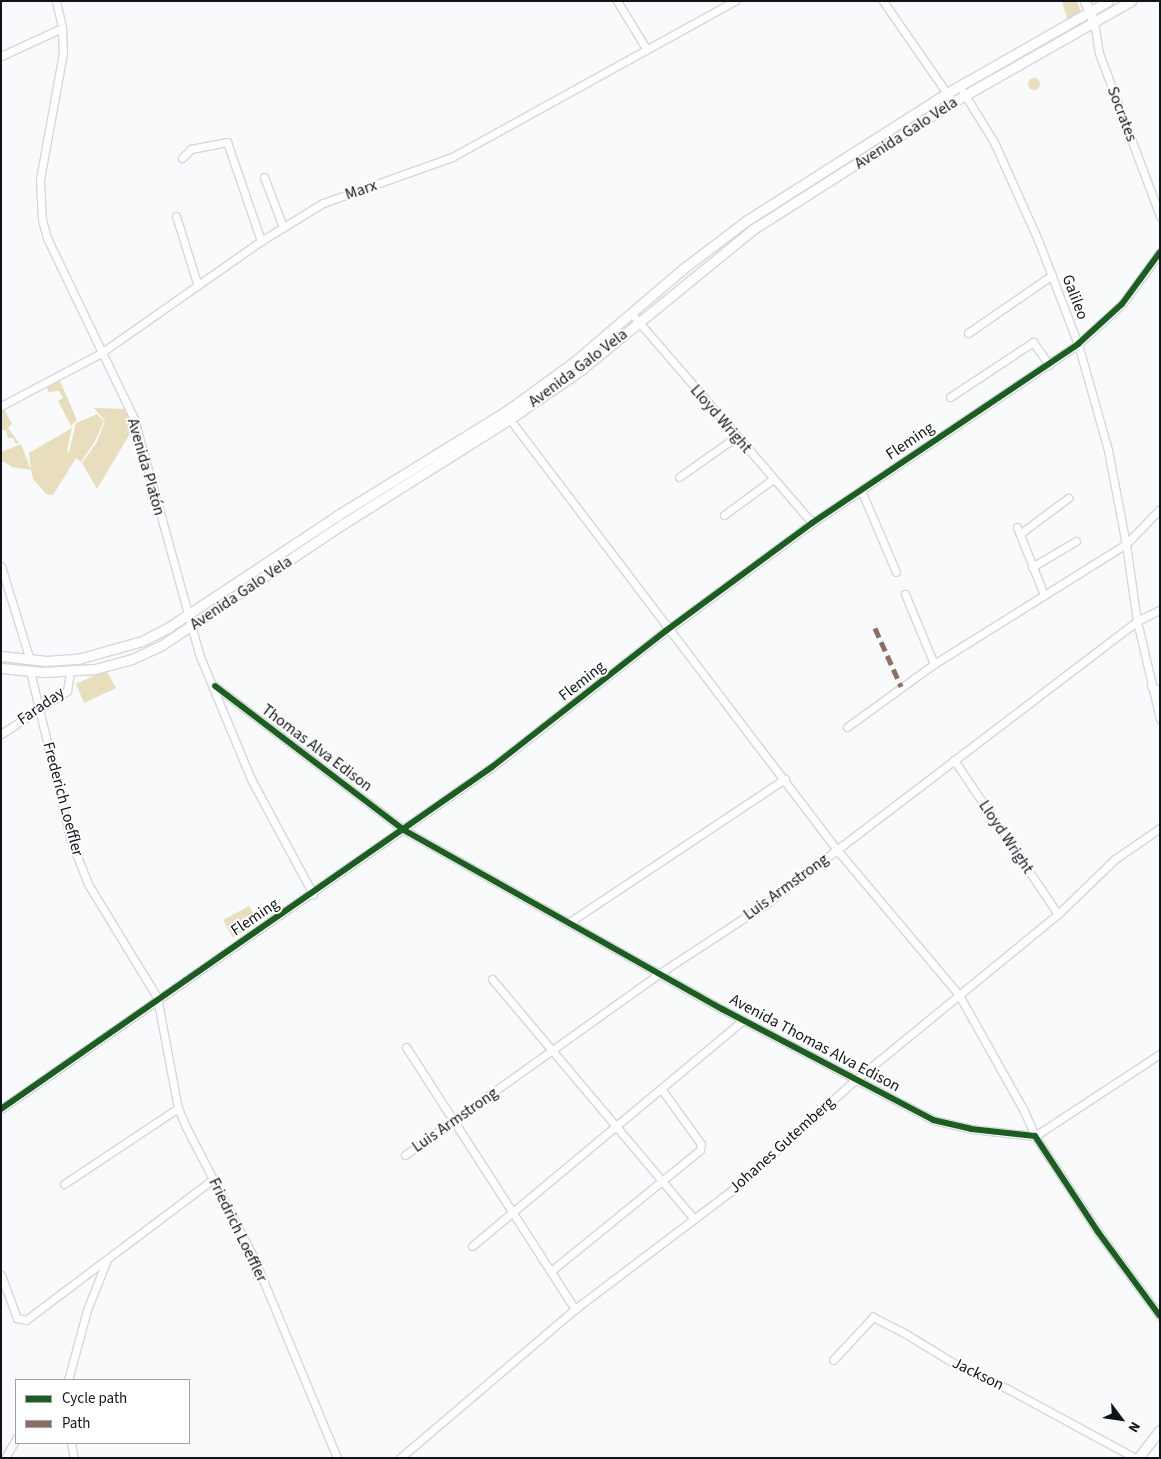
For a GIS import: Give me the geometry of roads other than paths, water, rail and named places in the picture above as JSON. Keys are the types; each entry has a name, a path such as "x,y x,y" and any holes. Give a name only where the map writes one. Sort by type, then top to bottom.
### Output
{"main road":[{"name":"Socrates","path":"1086,1 1094,22"},
{"name":"Avenida Galo Vela","path":"1,656 30,660 65,660 112,651 142,641 186,615 338,515 507,416 746,221 948,93 1108,1"},
{"name":"Avenida Galo Vela","path":"1,668 70,672 95,669 132,658 190,626 507,416 581,370 752,230 953,102 1131,1"},
{"path":"849,155 855,165"},
{"path":"746,221 752,230"},
{"path":"338,515 343,524"},
{"path":"1136,1458 1160,1430"}],"street":[{"name":"Avenida Platón","path":"56,1 62,28 62,54 39,201 47,238 134,419 186,615 254,786 313,894"},
{"path":"617,1 647,50"},
{"name":"Marx","path":"1,406 101,353 261,241 323,204 452,157 647,50 724,4 735,1"},
{"path":"883,1 953,102"},
{"name":"Socrates","path":"1094,22 1099,53 1160,216"},
{"path":"1,56 62,28"},
{"name":"Galileo","path":"959,87 966,95 994,142 1052,276 1078,344 1108,450 1126,544 1136,621 1160,719"},
{"path":"182,158 191,149 227,142 261,241"},
{"path":"264,177 283,227"},
{"path":"176,216 198,286"},
{"name":"Fleming","path":"1,1109 157,997 313,894 404,830 583,698 667,630 812,523 1049,366 1078,344 1122,304 1160,252"},
{"path":"968,333 1052,276"},
{"name":"Lloyd Wright","path":"631,313 812,523"},
{"path":"950,396 1033,342 1049,366"},
{"path":"507,416 667,630 785,779 838,850 959,994 1024,1110 1035,1136 1098,1232 1160,1316"},
{"path":"679,477 736,437"},
{"path":"724,515 773,478"},
{"path":"861,490 896,572"},
{"path":"1044,595 1019,530 1068,498"},
{"path":"847,727 934,664 1126,544 1160,509"},
{"path":"1032,567 1076,541"},
{"path":"1,566 30,660"},
{"path":"905,594 934,664"},
{"name":"Luis Armstrong","path":"405,1155 660,973 767,903 1136,621 1160,610"},
{"name":"Frederich Loeffler","path":"30,671 70,838 88,884 157,997"},
{"name":"Faraday","path":"1,734 67,691 70,672"},
{"name":"Thomas Alva Edison","path":"214,686 404,830"},
{"path":"1151,686 1160,691"},
{"name":"Lloyd Wright","path":"954,760 1058,914"},
{"path":"571,921 785,779"},
{"name":"Johanes Gutemberg","path":"400,1458 575,1309 731,1191 854,1081 1058,914 1115,859 1160,828"},
{"name":"Avenida Thomas Alva Edison","path":"404,830 571,921 743,1020 854,1081 933,1120 970,1129 1035,1136"},
{"path":"492,979 694,1219"},
{"name":"Friedrich Loeffler","path":"157,997 178,1108 282,1321 337,1458"},
{"path":"472,1246 662,1090 743,1020"},
{"path":"406,1047 575,1309"},
{"path":"1035,1136 1160,1054"},
{"path":"550,1271 695,1156 701,1144 662,1090"},
{"path":"64,1184 178,1108"},
{"path":"1,1275 17,1318 23,1321 213,1179"},
{"path":"68,1379 87,1310 107,1260"},
{"name":"Jackson","path":"833,1360 873,1317 901,1331 954,1364 1008,1389 1136,1458"},
{"path":"5,1458 15,1441"},
{"path":"72,1444 74,1458"}]}
